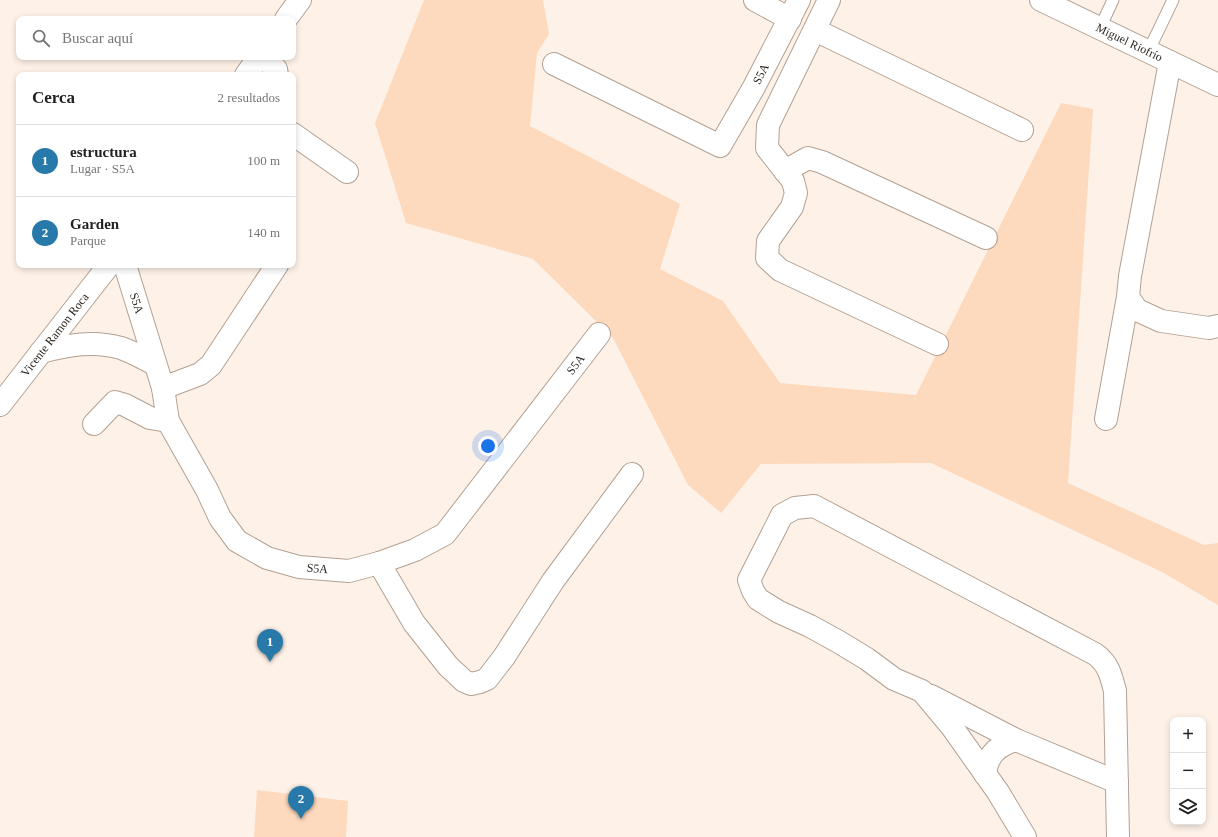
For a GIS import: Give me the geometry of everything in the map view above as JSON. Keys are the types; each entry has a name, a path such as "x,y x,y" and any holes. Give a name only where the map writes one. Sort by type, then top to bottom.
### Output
{"street":[{"path":"288,16 300,0"},
{"path":"755,0 790,19"},
{"name":"S5A","path":"554,64 720,146 754,87 799,0"},
{"path":"829,0 768,125 767,148 793,181 796,193 792,207 768,241 767,258 780,270 937,344"},
{"name":"Miguel Riofrío","path":"1041,0 1218,85"},
{"path":"815,30 1022,130"},
{"path":"248,72 257,60"},
{"path":"266,60 276,69 276,72"},
{"path":"1106,419 1128,297 1130,276 1170,62"},
{"path":"296,136 347,172"},
{"path":"786,171 808,158 822,162 986,238"},
{"name":"Vicente Ramon Roca","path":"0,405 107,268"},
{"name":"S5A","path":"126,268 163,388 168,421 207,490 220,518 237,542 266,558 299,567 349,571 379,563 415,550 445,534 599,334"},
{"path":"163,388 200,374 211,365 275,268"},
{"path":"1128,297 1137,310 1161,321 1209,328 1218,326"},
{"path":"41,352 67,345 97,343 122,349 155,364"},
{"path":"94,424 115,402 125,405 150,418 168,421"},
{"path":"379,563 414,623 448,666 464,681 471,684 480,682 487,679 504,657 554,581 632,474"},
{"path":"1117,782 1016,740 922,691 894,679 867,659 839,642 810,626 779,612 758,599 749,580 782,515 795,508 814,506 1102,659 1110,672 1115,690 1117,782 1118,837"},
{"path":"922,691 952,727 998,792 1025,837"},
{"path":"985,774 987,761 991,755 1006,743 1016,740"}],"lane":[{"path":"1100,28 1113,0"},
{"path":"1148,52 1173,0"}],"shaded area":[{"path":"424,0 543,0 549,34 537,53 530,126 680,204 660,269 723,301 780,383 916,395 1061,103 1093,109 1068,483 1204,545 1218,543 1218,605 1162,572 931,463 761,464 721,513 688,485 613,338 533,259 406,223 375,123"},
{"path":"257,790 348,801 346,837 254,837"}],"place":[{"name":"estructura","path":"270,662"},
{"name":"Garden","path":"301,819"}]}
